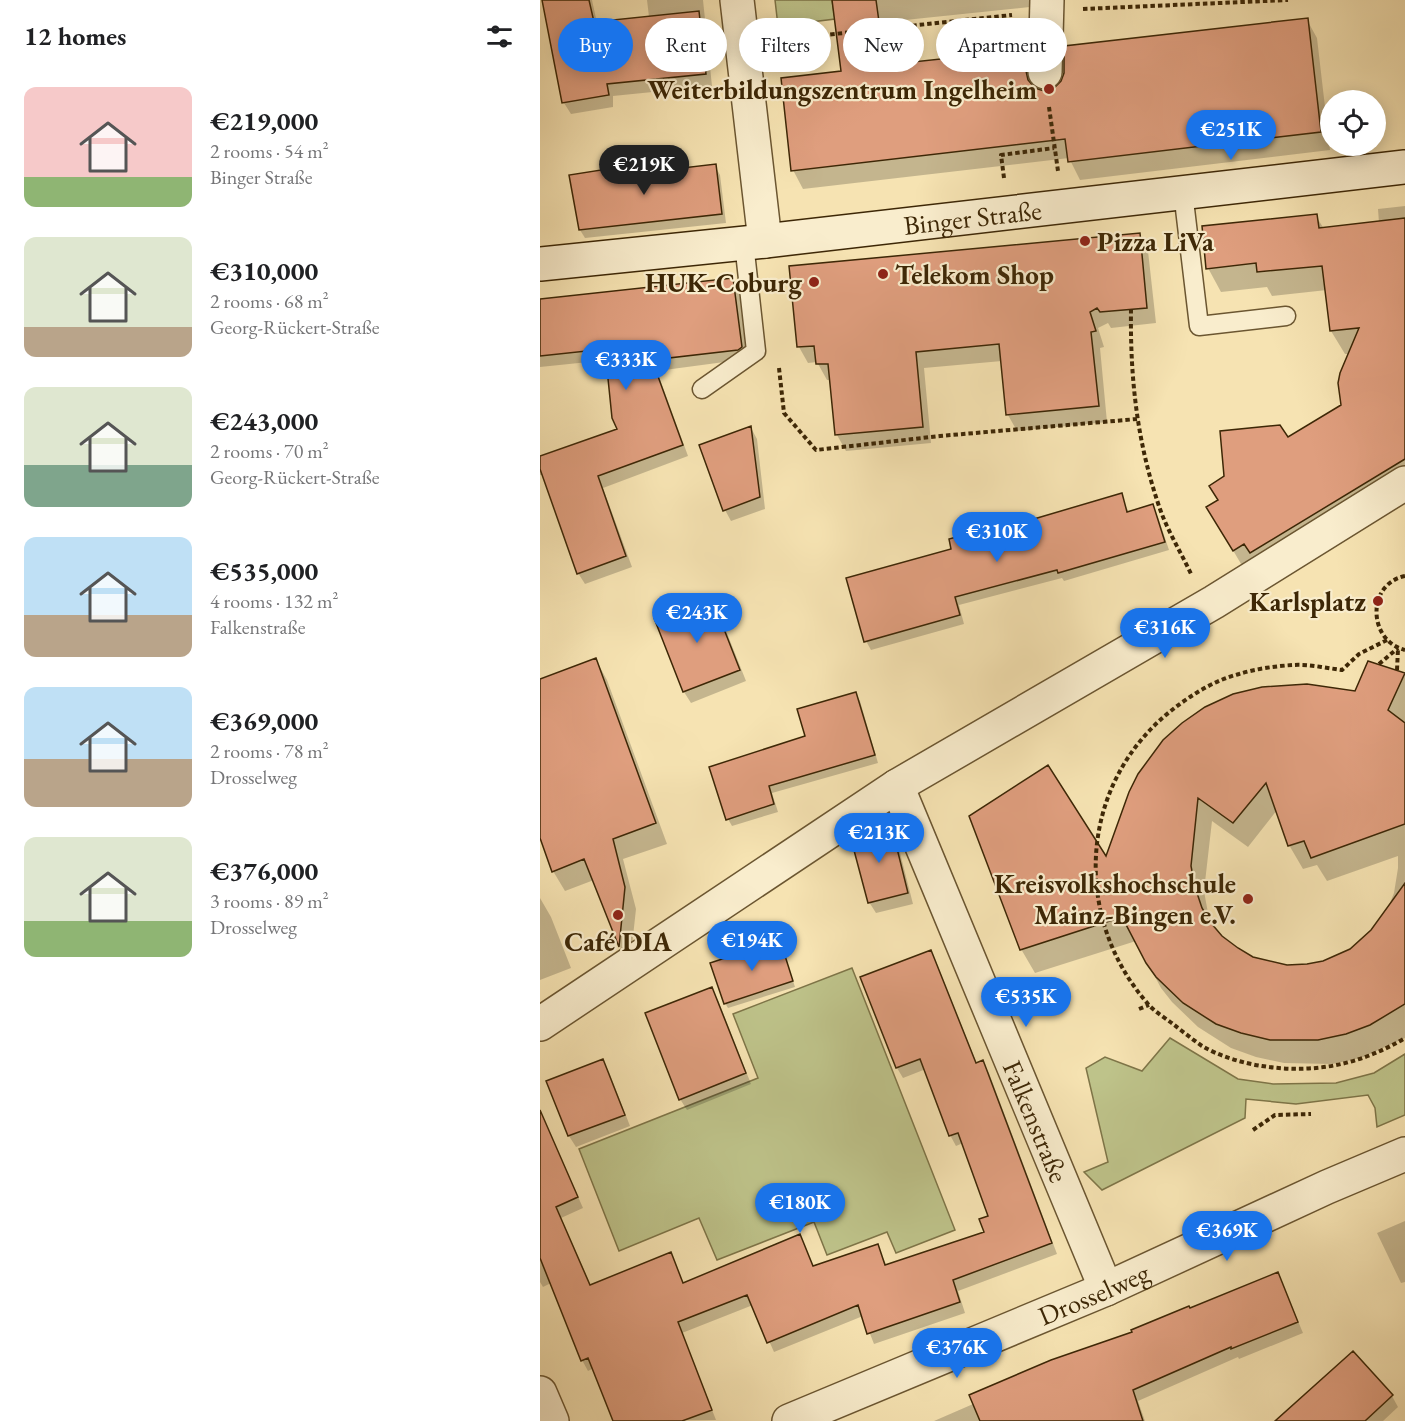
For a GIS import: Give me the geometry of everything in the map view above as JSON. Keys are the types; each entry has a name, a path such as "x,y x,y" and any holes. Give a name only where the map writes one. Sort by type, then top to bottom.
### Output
{"street":[{"path":"737,0 755,242"},
{"path":"1047,0 1047,86"},
{"name":"Binger Straße","path":"540,264 755,242 1405,167"},
{"path":"540,1024 897,786 1214,602 1405,483"},
{"name":"Falkenstraße","path":"897,786 1106,1289"},
{"name":"Drosselweg","path":"789,1421 1106,1289 1327,1187 1405,1154"},
{"name":"Drosselweg","path":"1327,1187 1405,1171"},
{"path":"540,1393 552,1421"}],"lane":[{"path":"1183,192 1198,326 1286,316"},
{"path":"702,389 756,351 755,242"}],"path":[{"path":"1008,213 1001,154 1054,148 1047,86"},
{"path":"1131,309 1131,350 1141,444 1161,510 1193,578 1214,602"},
{"path":"779,367 784,413 816,450 940,436 1137,419"},
{"path":"1405,576 1389,584 1381,593 1376,604 1379,629 1387,640 1405,650"},
{"path":"1387,640 1359,654 1342,670 1294,665 1238,674 1192,694 1152,726 1122,767 1106,801 1097,834 1095,886 1102,923 1119,964 1149,1005 1203,1047 1245,1063 1286,1070 1336,1066 1385,1050 1405,1038"},
{"path":"1378,664 1398,648"},
{"path":"1397,670 1398,648"},
{"path":"1139,1009 1149,1005"},
{"path":"1253,1130 1275,1115 1311,1114"}],"green space":[{"path":"775,0 832,0 835,19 831,18 777,18"},
{"path":"852,968 955,1230 896,1253 887,1232 827,1255 814,1222 717,1260 699,1218 619,1251 579,1149 758,1078 733,1014"},
{"path":"1170,1038 1238,1079 1273,1084 1336,1083 1374,1073 1405,1054 1405,1115 1377,1127 1375,1108 1368,1095 1296,1104 1246,1099 1245,1118 1102,1190 1084,1172 1108,1162 1086,1068 1105,1057 1142,1071"}],"building":[{"path":"542,0 589,0 593,18 558,18 558,72 633,72 632,18 699,11 700,18 645,18 645,72 706,72 706,74 607,84 609,95 562,103"},
{"name":"Weiterbildungszentrum Ingelheim","path":"832,0 876,0 878,18 843,18 843,72 924,72 924,61 936,60 936,72 1026,72 1028,80 1035,88 1044,91 1054,88 1061,81 1064,72 1067,72 1067,46 1308,18 1320,132 1068,162 1065,139 791,171 781,78 841,71"},
{"path":"639,164 640,173 716,164 722,214 579,230 569,175"},
{"path":"1317,214 1319,228 1405,218 1405,459 1250,553 1244,544 1233,551 1206,507 1218,500 1209,486 1224,476 1220,431 1280,425 1288,437 1341,405 1338,383 1340,373 1359,328 1330,331 1322,266 1257,272 1256,263 1206,269 1202,226"},
{"path":"1140,233 1147,308 1100,312 1097,308 1090,312 1096,331 1091,332 1099,406 1006,415 999,344 916,352 923,427 835,435 828,364 816,364 814,346 797,347 789,266"},
{"path":"733,278 742,347 738,350 652,360 683,445 598,476 626,556 577,574 540,469 540,456 617,429 612,418 605,349 540,356 540,299"},
{"path":"751,426 760,497 723,511 699,445"},
{"path":"1122,493 1127,512 1153,504 1165,542 1058,573 1057,570 955,597 960,615 864,642 846,578 951,549 949,539 1026,518 1027,521"},
{"path":"711,596 740,670 683,692 654,618"},
{"path":"596,658 656,823 613,839 625,887 619,947 584,859 552,872 540,838 540,679"},
{"path":"1368,661 1405,673 1388,710 1405,723 1405,824 1311,858 1304,841 1288,846 1266,783 1233,823 1198,798 1191,866 1202,908 1222,936 1253,957 1287,965 1323,961 1350,949 1371,930 1405,883 1405,1004 1370,1025 1346,1034 1318,1040 1270,1040 1216,1024 1183,1003 1156,977 1146,963 1122,917 1020,950 969,816 1048,765 1106,856 1129,792 1138,774 1163,740 1182,723 1205,707 1233,694 1262,687 1307,684 1355,691"},
{"path":"856,692 875,755 769,786 774,804 726,820 709,767 805,736 797,709"},
{"path":"891,824 908,893 868,903 851,839 863,831"},
{"path":"780,940 793,981 724,1004 710,963"},
{"path":"931,950 976,1063 983,1060 1052,1243 953,1280 960,1302 867,1334 858,1305 767,1343 747,1295 678,1322 712,1410 682,1421 613,1421 588,1358 581,1361 540,1258 540,1110 578,1197 556,1207 590,1285 671,1252 683,1283 800,1234 813,1266 878,1244 885,1265 984,1232 979,1219 988,1216 958,1133 949,1136 920,1059 896,1068 860,977"},
{"path":"712,987 746,1073 679,1100 645,1013"},
{"path":"603,1059 625,1115 568,1136 546,1081"},
{"path":"1278,1272 1298,1322 1231,1349 1231,1347 1133,1390 1143,1421 980,1421 969,1395 1051,1360 1132,1332 1131,1330 1189,1306 1190,1308"},
{"path":"1353,1351 1393,1395 1365,1421 1275,1421"}],"place":[{"name":"Weiterbildungszentrum Ingelheim","path":"1049,89"},
{"name":"Pizza LiVa","path":"1085,241"},
{"name":"Telekom Shop","path":"883,274"},
{"name":"HUK-Coburg","path":"814,282"},
{"name":"Karlsplatz","path":"1378,601"},
{"name":"Kreisvolkshochschule Mainz-Bingen e.V.","path":"1248,899"},
{"name":"Café DIA","path":"618,915"}]}
